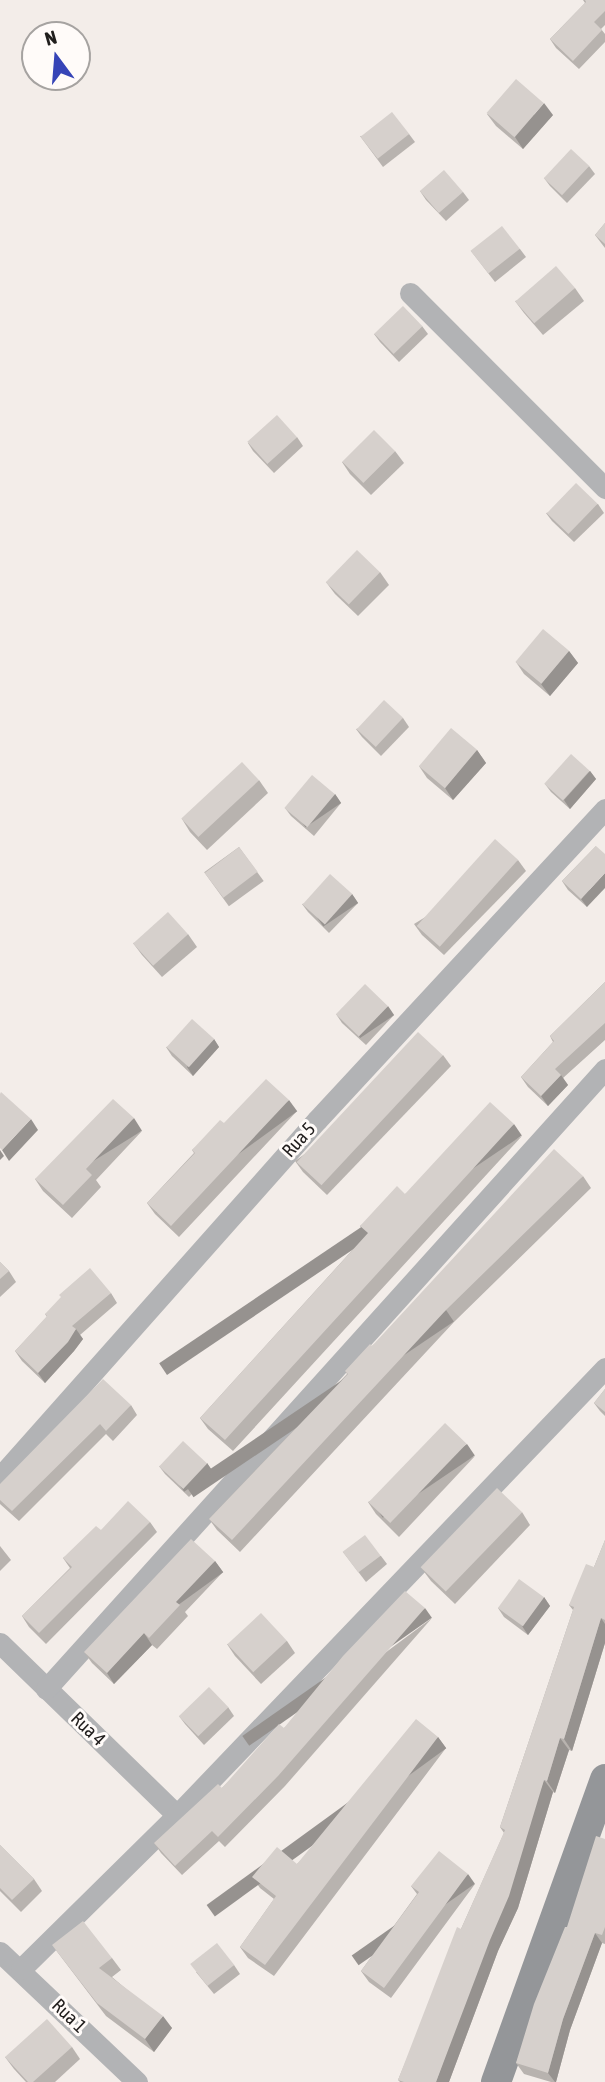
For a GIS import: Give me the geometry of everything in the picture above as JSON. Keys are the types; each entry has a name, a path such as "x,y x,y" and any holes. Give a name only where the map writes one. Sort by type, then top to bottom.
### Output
{"street":[{"path":"410,292 605,488"},
{"name":"Rua 5","path":"0,1477 317,1120 605,808"},
{"path":"46,1689 605,1069"},
{"path":"21,1969 177,1815 605,1368"},
{"name":"Rua 4","path":"0,1643 177,1815"},
{"path":"496,2082 605,1779"},
{"name":"Rua 1","path":"0,1952 21,1969 136,2082"}],"building":[{"path":"585,0 605,0 605,11 594,22 602,30 573,61 550,39"},
{"path":"516,79 544,103 514,137 486,113"},
{"path":"392,112 409,134 378,159 360,137"},
{"path":"571,149 589,166 562,195 544,178"},
{"path":"444,170 463,192 439,213 420,191"},
{"path":"605,223 605,244 595,235"},
{"path":"502,226 520,249 488,273 470,251"},
{"path":"556,266 575,288 534,323 515,301"},
{"path":"403,306 422,326 394,354 374,334"},
{"path":"277,415 297,437 267,464 247,442"},
{"path":"374,430 395,451 363,483 342,462"},
{"path":"576,483 598,504 568,534 547,513"},
{"path":"357,550 380,572 349,605 326,582"},
{"path":"543,629 569,651 541,684 515,662"},
{"path":"384,700 403,718 376,747 357,729"},
{"path":"451,728 477,750 445,788 419,766"},
{"path":"571,754 590,771 563,800 544,784"},
{"path":"242,762 259,780 198,837 181,819"},
{"path":"312,775 335,794 307,827 284,808"},
{"path":"495,839 518,860 440,947 417,926"},
{"path":"596,846 605,854 605,873 581,899 562,881"},
{"path":"239,847 258,872 223,898 205,873"},
{"path":"330,874 352,894 325,925 303,904"},
{"path":"168,912 188,934 153,966 133,943"},
{"path":"605,982 605,1023 555,1069 561,1075 541,1096 521,1077 554,1041 550,1036"},
{"path":"365,984 388,1006 359,1036 336,1014"},
{"path":"192,1019 214,1039 189,1067 167,1047"},
{"path":"418,1032 443,1055 321,1185 297,1162"},
{"path":"266,1079 289,1100 171,1226 147,1203 195,1153 192,1150 220,1120 224,1123"},
{"path":"1,1092 31,1119 2,1150 0,1148"},
{"path":"113,1099 134,1118 86,1169 92,1175 63,1205 35,1179"},
{"path":"490,1102 514,1124 225,1440 200,1418 368,1233 360,1226 397,1186 405,1194"},
{"path":"554,1149 583,1176 446,1310 232,1540 209,1519 348,1374 345,1371 370,1344 372,1346"},
{"path":"0,1262 9,1271 0,1279"},
{"path":"90,1268 111,1293 72,1326 76,1329 68,1342 38,1373 15,1351 47,1316 45,1314 61,1297 59,1295"},
{"path":"103,1379 131,1405 106,1431 100,1424 12,1511 0,1500 0,1484"},
{"path":"605,1389 605,1412 594,1403"},
{"path":"445,1423 467,1444 390,1523 369,1502"},
{"path":"183,1441 207,1464 183,1489 159,1467"},
{"path":"497,1488 522,1512 446,1591 421,1567"},
{"path":"128,1501 150,1522 39,1633 22,1616 72,1567 63,1558 96,1526 101,1530"},
{"path":"365,1535 381,1556 358,1573 343,1552"},
{"path":"191,1539 215,1561 176,1602 180,1605 149,1638 144,1633 107,1673 84,1652"},
{"path":"605,1540 605,1620 601,1618 564,1739 560,1738 547,1781 544,1780 509,1896 436,2082 398,2080 457,1927 461,1929 505,1830 500,1827 574,1607 569,1605 586,1564 594,1567"},
{"path":"519,1579 544,1597 523,1626 498,1608"},
{"path":"405,1591 425,1608 278,1776 218,1837 212,1831 175,1866 154,1843 218,1784 222,1788 279,1724 284,1728 343,1656"},
{"path":"261,1613 287,1641 253,1672 227,1644"},
{"path":"209,1687 228,1707 198,1736 179,1716"},
{"path":"416,1719 438,1737 265,1965 240,1947 276,1896 252,1877 277,1847 297,1864"},
{"path":"596,1836 605,1839 605,1927 602,1935 595,1933 563,2019 548,2073 516,2063 534,2004 567,1927"},
{"path":"0,1845 34,1879 12,1900 0,1888"},
{"path":"439,1851 468,1874 384,1988 361,1971 419,1892 411,1886"},
{"path":"83,1921 112,1958 99,1968 163,2016 145,2039 97,2003 52,1945"},
{"path":"217,1943 234,1965 207,1986 190,1964"},
{"path":"47,2019 72,2047 33,2082 28,2082 5,2057"}]}
